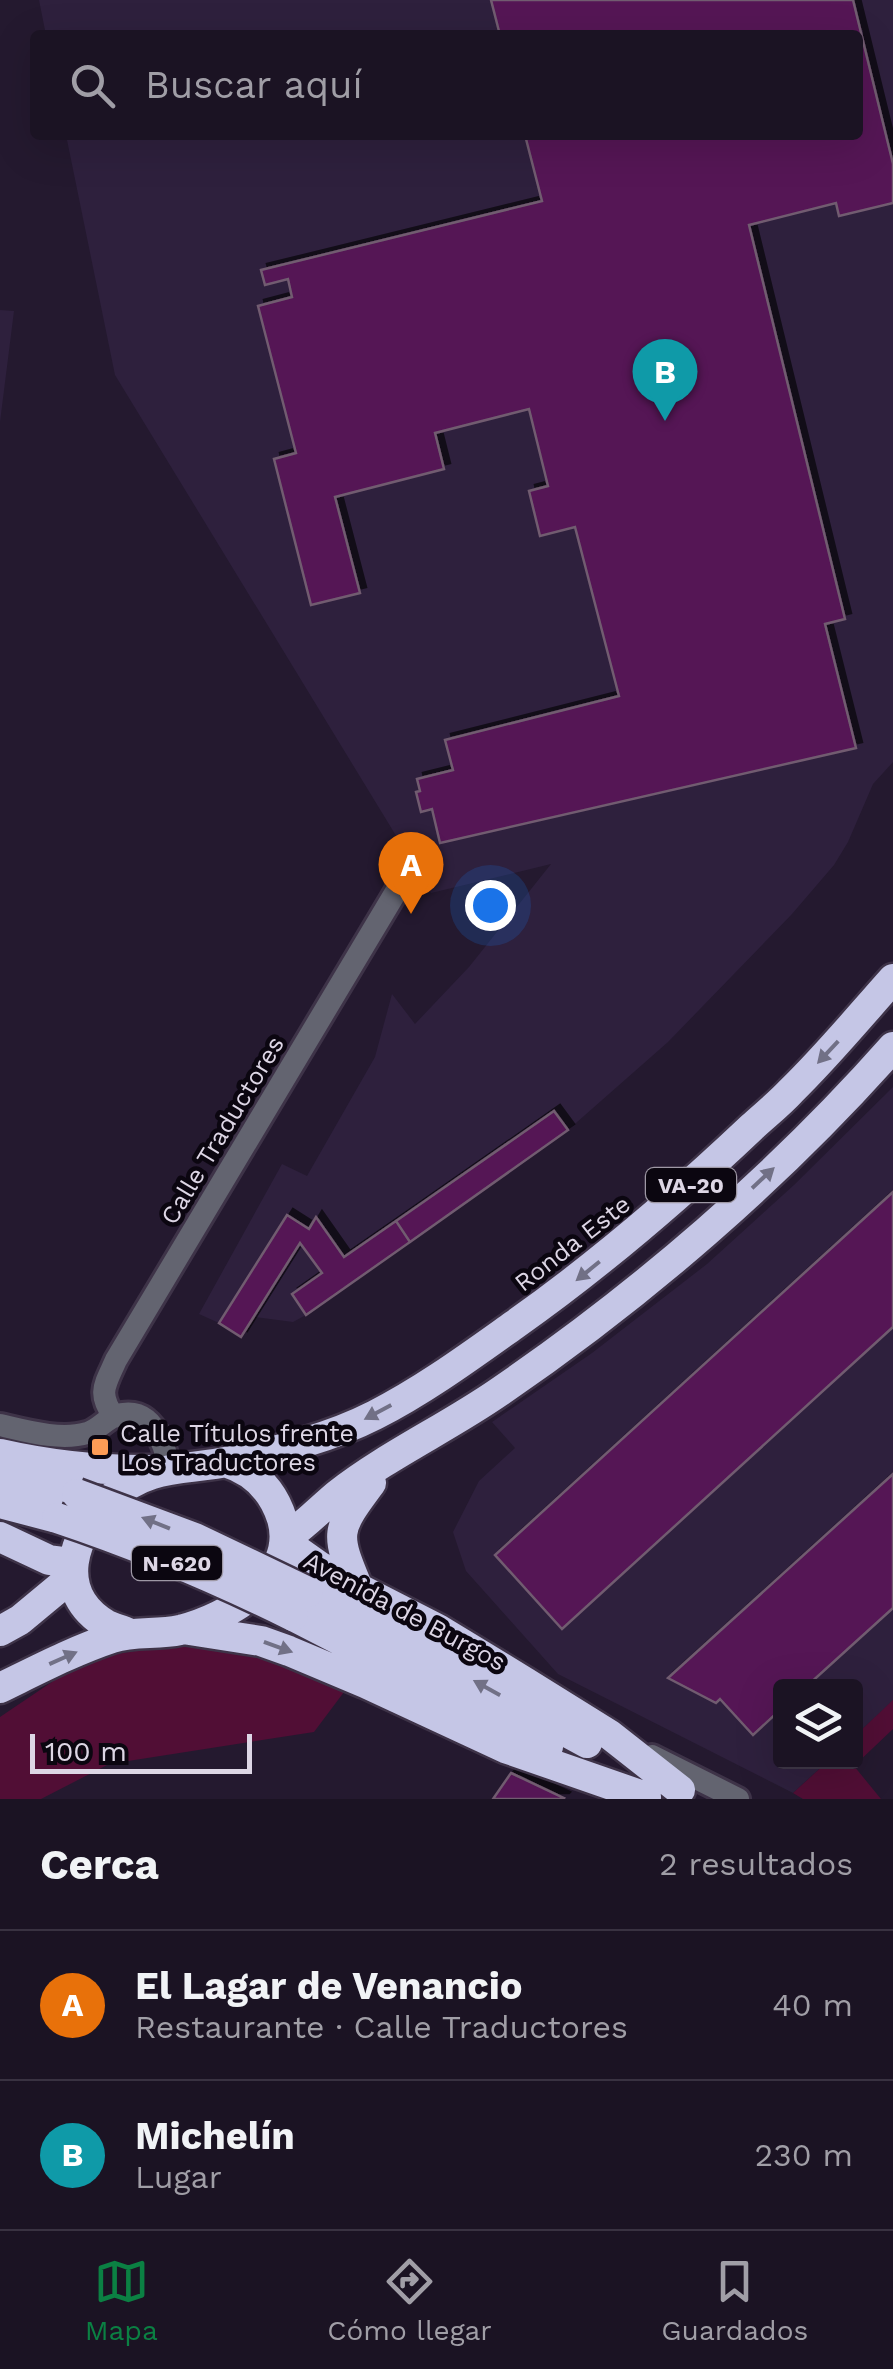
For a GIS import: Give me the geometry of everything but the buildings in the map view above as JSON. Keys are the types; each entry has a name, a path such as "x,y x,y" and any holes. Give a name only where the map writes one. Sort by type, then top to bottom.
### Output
{"highway":[{"name":"Ronda Este","path":"0,1631 20,1620 72,1570 82,1535 92,1518 128,1485 165,1469 226,1462 346,1428 462,1362 570,1286 664,1209 791,1091 893,980"},
{"name":"VA-20","path":"0,1688 62,1657 128,1633 183,1629 219,1616 260,1589 278,1566 286,1541 337,1495 497,1394 618,1305 756,1186 893,1046"},
{"path":"0,1454 72,1468 165,1469"},
{"path":"358,1588 342,1549 342,1530 348,1513 390,1460"},
{"path":"226,1462 246,1470 274,1498 286,1541 296,1549 358,1588 438,1629 610,1735 668,1796"},
{"name":"Avenida de Burgos","path":"0,1474 77,1494 195,1538 300,1604 592,1746 668,1796"},
{"name":"Avenida de Burgos","path":"0,1502 116,1537 234,1587 300,1604"},
{"path":"0,1536 72,1570 79,1595 89,1610 106,1624 128,1633"},
{"path":"183,1629 261,1641 365,1683 505,1748 668,1796"}],"street":[{"name":"Calle Traductores","path":"114,1416 104,1403 104,1385 116,1360 406,875"},
{"path":"0,1425 66,1436 87,1434 114,1416 142,1417 152,1425 166,1449 165,1469"},
{"path":"610,1735 738,1799"},
{"path":"505,1748 605,1799"}],"shaded area":[{"path":"39,0 893,0 893,762 873,784 834,865 668,1042 568,1130 306,1315 293,1322 255,1317 241,1337 199,1314 282,1164 307,1176 375,1057 392,994 415,1024 469,967 551,864 431,893 115,375 67,140 863,140 863,30 45,30"},
{"path":"0,310 14,311 0,422"},
{"path":"893,1087 893,1701 863,1729 863,1679 773,1679 773,1769 819,1769 793,1793 558,1674 466,1571 453,1532 479,1481 515,1448 492,1422 592,1353 707,1264"},
{"path":"198,1641 254,1651 344,1692 314,1732 109,1764 41,1799 0,1799 0,1717 77,1665 110,1655"},
{"path":"893,1700 893,1729 863,1757 863,1728"},
{"path":"819,1769 856,1769 881,1799 803,1799 793,1793"}],"place":[{"name":"Michelín","path":"665,421"},
{"name":"El Lagar de Venancio","path":"411,914"},
{"name":"Calle Títulos frente Los Traductores","path":"100,1447"}]}
